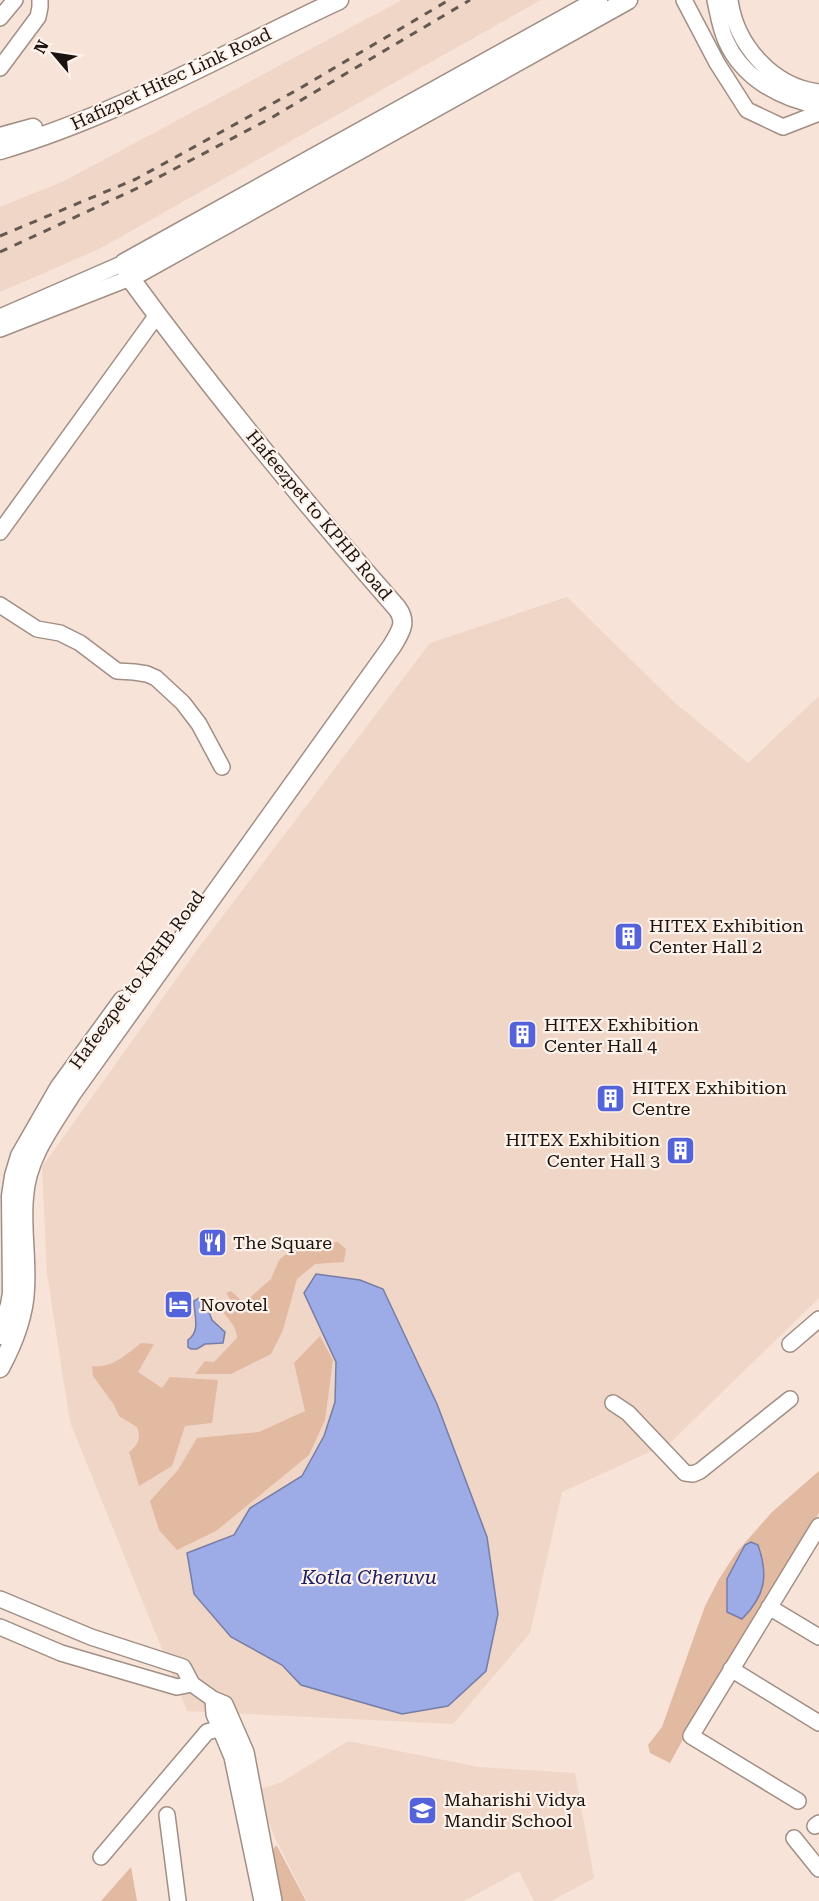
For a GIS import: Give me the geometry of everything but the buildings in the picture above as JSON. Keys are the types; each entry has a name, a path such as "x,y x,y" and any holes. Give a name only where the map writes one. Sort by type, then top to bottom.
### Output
{"main road":[{"path":"0,137 36,128 105,101 316,0"},
{"name":"Hafizpet Hitec Link Road","path":"0,150 35,140 108,112 339,0"},
{"path":"127,271 598,0"},
{"path":"127,271 628,0"},
{"name":"Hafeezpet to KPHB Road","path":"0,1335 12,1293 10,1218 14,1176 29,1137 59,1088 361,670 392,624 397,608 313,512 218,395 157,315 127,271"},
{"path":"0,1368 19,1325 21,1314 25,1291 24,1195 40,1144 79,1083 392,645 403,623 397,608"}],"street":[{"path":"0,18 15,0"},
{"path":"0,68 38,17 40,0"},
{"path":"684,0 717,63 747,110 783,127 819,113"},
{"path":"715,0 726,41 744,69 786,98 819,106"},
{"path":"730,0 739,29 747,46 758,60 788,83 809,91 819,92"},
{"path":"0,317 127,271"},
{"path":"0,329 127,271"},
{"path":"0,532 157,315"},
{"path":"0,605 37,629 60,633 80,643 117,671 141,673 156,678 183,704 199,724 222,767"},
{"path":"790,1344 819,1319"},
{"path":"613,1403 628,1413 685,1473 693,1474 700,1471 790,1399"},
{"path":"798,1802 692,1736 769,1607 814,1544 819,1526"},
{"path":"0,1599 91,1637 183,1666 192,1684 213,1699 214,1714 228,1726 246,1752 274,1901"},
{"path":"769,1607 819,1637"},
{"path":"0,1627 61,1653 177,1687 192,1684"},
{"path":"731,1669 819,1723"},
{"path":"101,1857 207,1732 228,1726"},
{"path":"228,1726 232,1758 262,1901"},
{"path":"167,1815 178,1901"},
{"path":"794,1838 819,1869"}],"shaded area":[{"path":"402,0 541,0 99,249 0,292 0,207 64,181"},
{"path":"567,597 674,702 748,763 819,696 819,1298 671,1442 562,1492 530,1633 453,1724 187,1711 70,1422 47,1274 42,1167 200,946 430,643"},
{"path":"304,1239 310,1245 338,1242 346,1249 344,1262 315,1264 297,1279 283,1330 271,1354 231,1374 195,1374 205,1361 214,1362 237,1338 233,1325 221,1308 232,1314 237,1309 226,1293 231,1291 244,1303 271,1279 279,1260"},
{"path":"320,1336 333,1360 325,1420 309,1455 216,1531 177,1550 159,1530 150,1501 178,1470 197,1438 259,1432 305,1411 294,1363"},
{"path":"141,1343 154,1344 138,1372 162,1388 170,1377 218,1380 212,1423 185,1426 172,1466 139,1486 129,1452 138,1441 137,1427 119,1416 114,1405 93,1376 92,1366 112,1363"},
{"path":"819,1471 819,1513 720,1672 670,1763 650,1753 648,1745 662,1727 705,1606 719,1579 736,1553 772,1512"},
{"name":"Maharishi Vidya Mandir School","path":"348,1741 479,1767 575,1773 594,1878 551,1901 534,1901 519,1871 464,1901 307,1901 274,1836 257,1790 282,1782"},
{"path":"275,1846 306,1901 282,1901 273,1852"},
{"path":"131,1867 137,1901 101,1901"}],"water":[{"name":"Kotla Cheruvu","path":"316,1274 360,1280 383,1289 437,1404 487,1537 498,1614 486,1671 448,1706 402,1714 301,1685 282,1665 231,1637 194,1594 187,1553 234,1535 250,1508 302,1476 324,1436 335,1402 336,1362 304,1293"},
{"path":"199,1298 208,1302 212,1320 225,1332 223,1343 205,1344 197,1349 191,1349 188,1347 188,1340 196,1327 194,1301"},
{"path":"751,1542 758,1545 763,1566 763,1585 756,1602 742,1619 727,1612 727,1579 745,1545"}],"railway":[{"path":"0,236 136,179 297,90 449,0"},
{"path":"0,252 142,186 271,118 470,0"}],"place":[{"name":"HITEX Exhibition Center Hall 2","path":"628,936"},
{"name":"HITEX Exhibition Center Hall 4","path":"523,1035"},
{"name":"HITEX Exhibition Centre","path":"611,1098"},
{"name":"HITEX Exhibition Center Hall 3","path":"681,1150"},
{"name":"The Square","path":"212,1243"},
{"name":"Novotel","path":"179,1305"},
{"name":"Maharishi Vidya Mandir School","path":"423,1810"}]}
